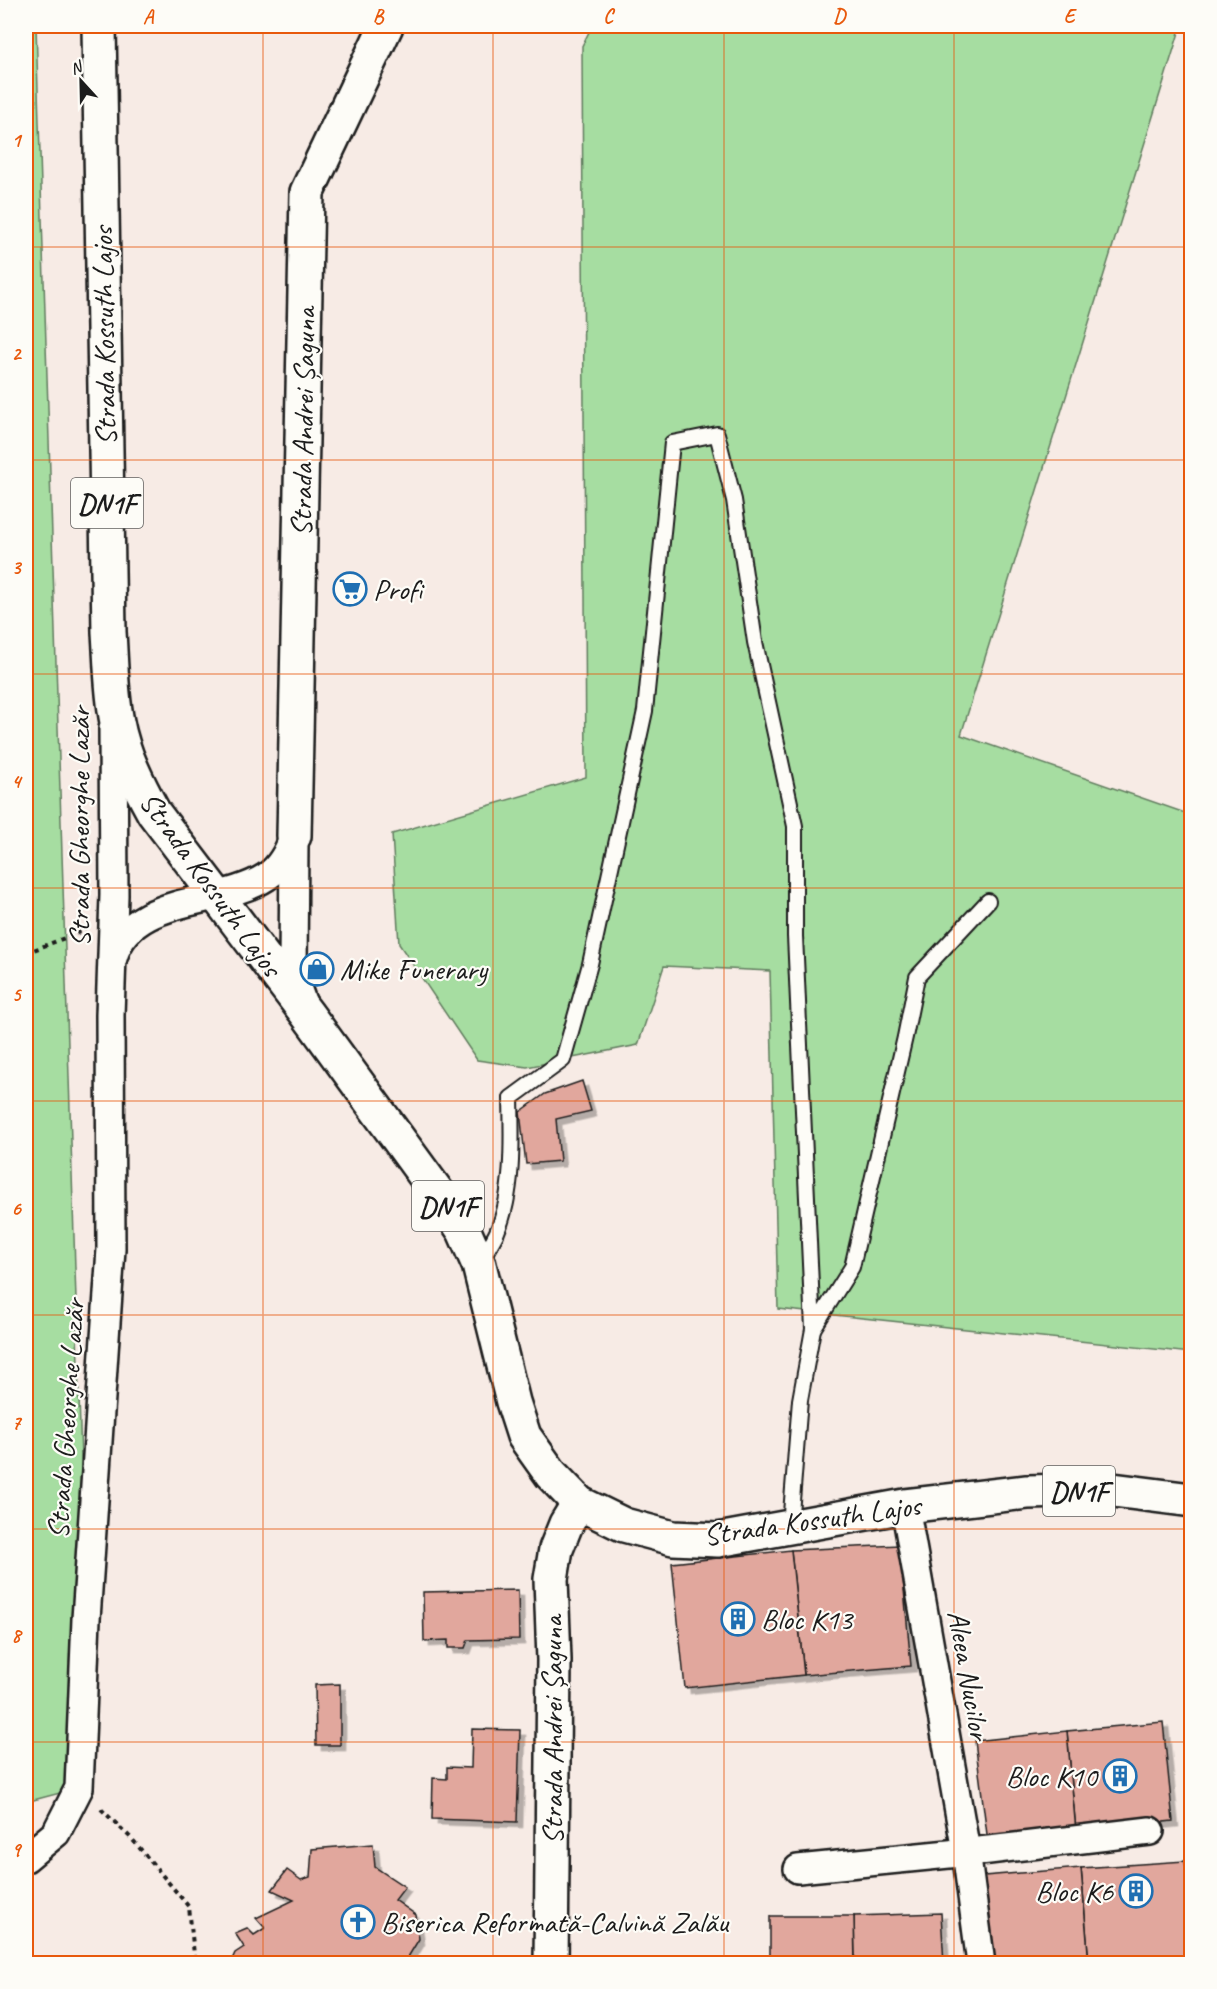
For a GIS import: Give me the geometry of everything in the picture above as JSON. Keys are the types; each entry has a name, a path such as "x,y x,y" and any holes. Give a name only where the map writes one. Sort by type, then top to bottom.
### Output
{"main road":[{"name":"Strada Kossuth Lajos","path":"99,26 109,632 116,720 121,740 136,780 154,813 308,1014 464,1231 479,1265 524,1437 550,1474 579,1503 624,1525 673,1538 718,1539 905,1506 1027,1492 1113,1490 1191,1500"},
{"name":"Strada Andrei Șaguna","path":"294,836 308,192 386,26"},
{"name":"Strada Andrei Șaguna","path":"551,1964 554,1660 551,1579 556,1549 566,1524 579,1503"}],"street":[{"name":"Strada Gheorghe Lazăr","path":"26,1858 56,1833 79,1788 86,1619 111,1249 113,689"},
{"name":"Strada Andrei Șaguna","path":"216,895 241,888 266,877 281,864 294,836"},
{"name":"Strada Andrei Șaguna","path":"294,836 293,966 297,989 308,1014"},
{"name":"Strada Gheorghe Lazăr","path":"111,965 116,948 126,932 136,924 165,909 216,895"},
{"name":"Aleea Nucilor","path":"905,1506 966,1851 981,1964"},
{"path":"798,1869 1150,1831"}],"lane":[{"path":"479,1265 497,1231 507,1197 512,1140 511,1098 563,1059 590,964 645,711 672,443 717,434 734,500 755,642 795,826 795,936 813,1329 800,1400 790,1526"},
{"path":"813,1329 852,1267 905,1037 916,976 988,901"}],"path":[{"path":"26,953 86,929"},
{"path":"79,1788 132,1839 189,1907 195,1964"}],"green space":[{"path":"26,26 36,26 86,1619 79,1788 26,1802"},
{"path":"592,26 1181,26 961,735 1191,815 1191,1353 778,1309 770,971 664,966 638,1045 527,1067 477,1060 399,944 392,834 586,777 582,46"}],"building":[{"path":"582,1081 591,1111 556,1119 560,1161 526,1164 520,1112 545,1094"},
{"path":"900,1545 911,1666 804,1675 791,1550"},
{"name":"Bloc K13","path":"791,1550 804,1675 685,1688 672,1563"},
{"path":"518,1590 519,1639 468,1640 465,1648 448,1648 448,1640 424,1641 423,1592"},
{"path":"340,1684 340,1745 316,1745 315,1685"},
{"name":"Bloc K10","path":"1163,1722 1173,1821 1076,1831 1067,1731"},
{"path":"472,1729 520,1730 517,1822 432,1819 433,1778 447,1779 447,1767 471,1768"},
{"path":"1067,1731 1076,1831 988,1842 975,1741"},
{"path":"373,1844 375,1867 405,1887 395,1900 416,1915 419,1939 408,1957 420,1964 230,1964 235,1953 244,1947 235,1933 247,1928 254,1935 265,1928 256,1918 294,1900 272,1890 287,1870 301,1880 310,1877 312,1849"},
{"name":"Bloc K6","path":"1185,1861 1192,1915 1192,1958 1148,1964 1089,1964 1081,1868"},
{"path":"1081,1868 1089,1964 992,1964 984,1876"},
{"path":"941,1913 944,1964 855,1964 854,1916"},
{"path":"770,1916 854,1916 855,1964 770,1964"}],"place":[{"name":"Profi","path":"350,589"},
{"name":"Mike Funerary","path":"317,969"},
{"name":"Bloc K13","path":"738,1619"},
{"name":"Bloc K10","path":"1120,1776"},
{"name":"Bloc K6","path":"1136,1891"},
{"name":"Biserica Reformată-Calvină Zalău","path":"358,1922"}]}
